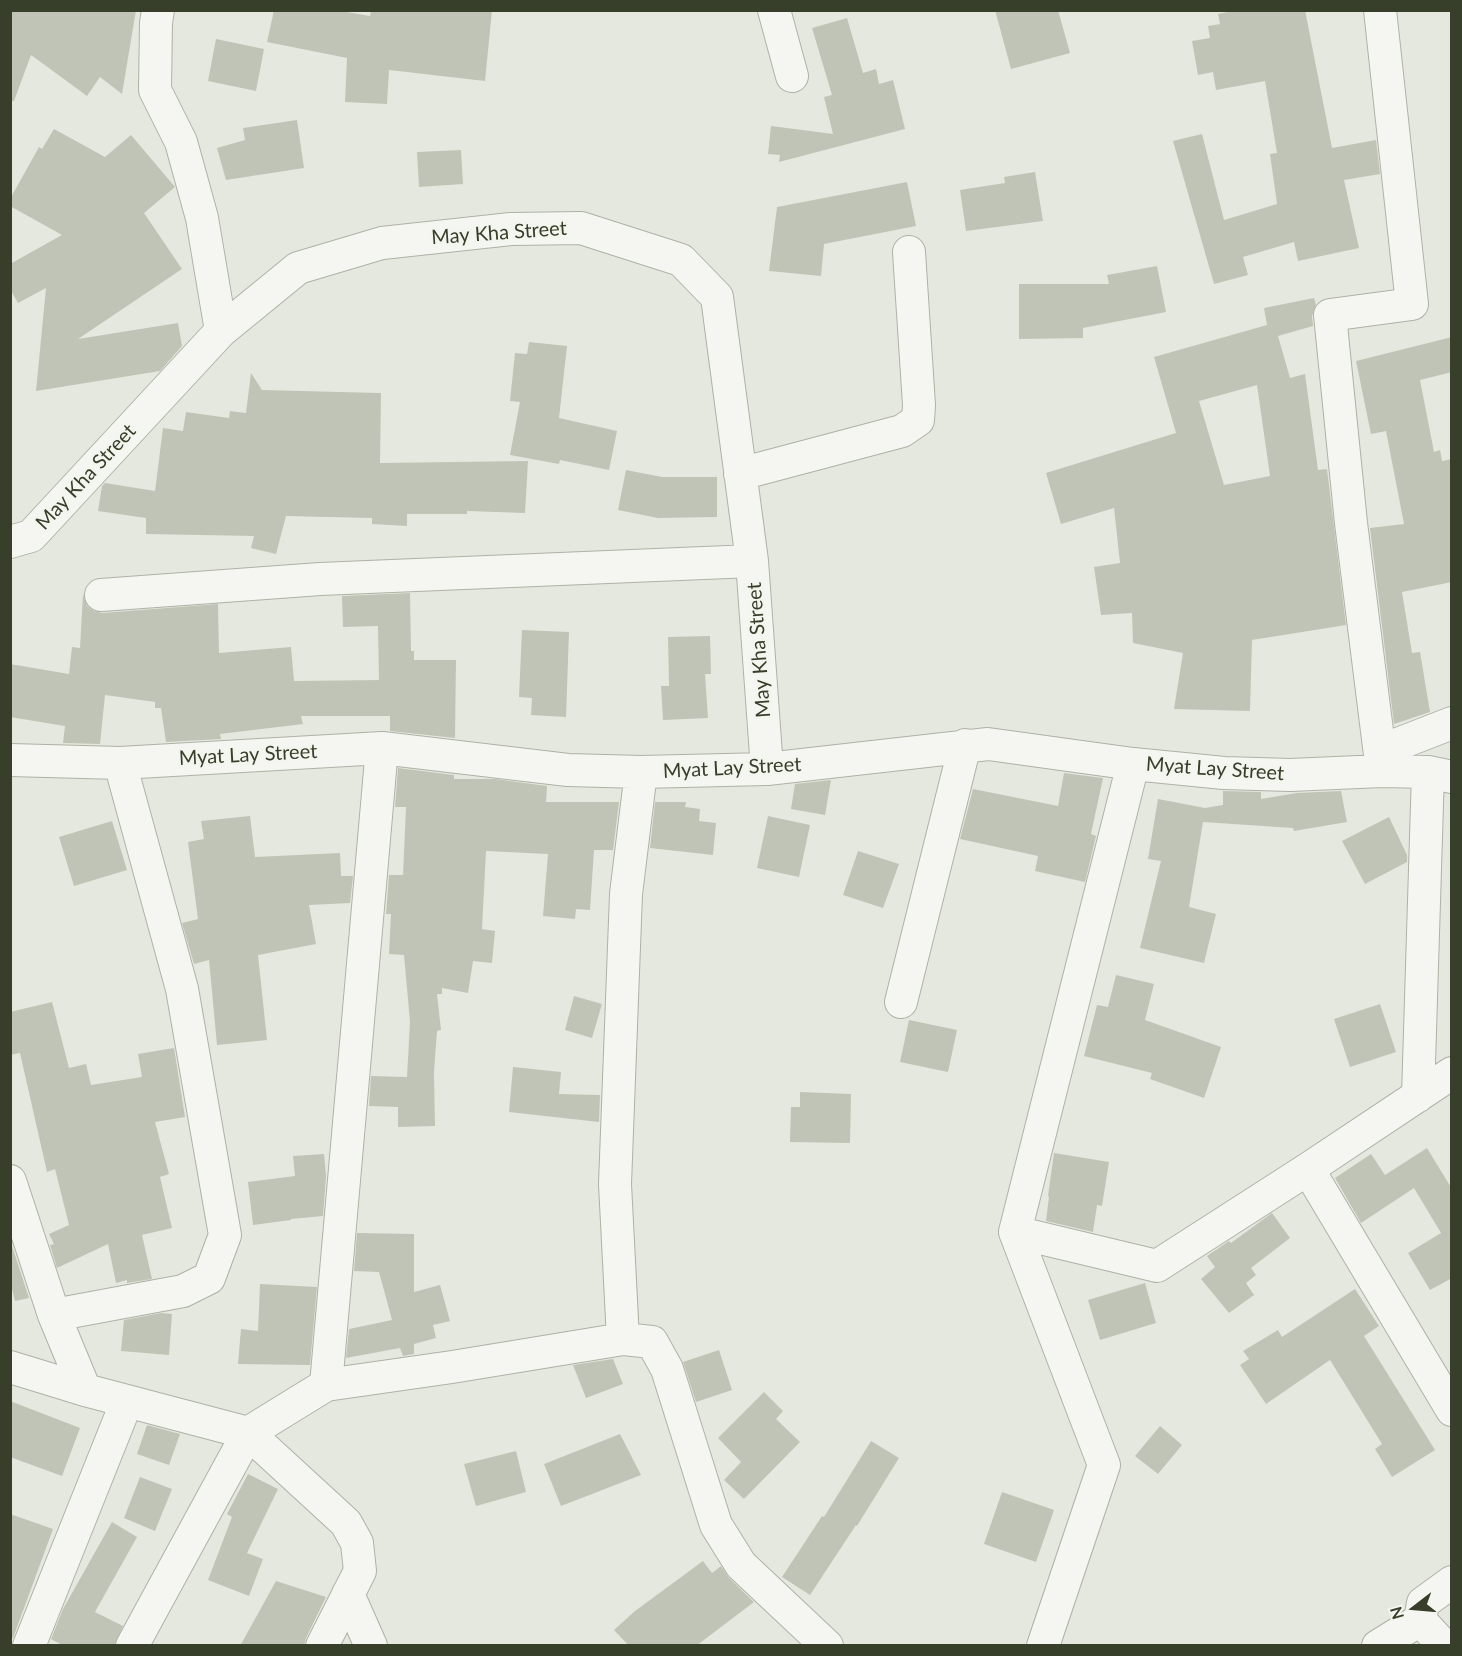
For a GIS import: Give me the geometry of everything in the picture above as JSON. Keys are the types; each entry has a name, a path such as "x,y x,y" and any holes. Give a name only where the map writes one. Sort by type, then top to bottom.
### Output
{"street":[{"path":"158,10 155,90 182,142 202,218 221,331"},
{"path":"1380,10 1412,304 1330,315 1351,523 1381,761 1452,723"},
{"path":"781,12 792,76"},
{"name":"May Kha Street","path":"10,542 32,536 221,331 298,268 382,243 511,229 581,228 681,260 717,297 752,561 767,769"},
{"path":"740,474 902,431 918,420 919,405 909,252"},
{"path":"101,595 320,579 752,561"},
{"name":"Myat Lay Street","path":"10,760 120,763 382,748 568,770 641,772 767,769 988,744 1133,764 1224,773 1290,775 1381,761 1440,775"},
{"path":"901,1002 965,745"},
{"path":"326,1385 382,748"},
{"path":"54,1315 183,1291 210,1278 225,1236 182,989 120,763"},
{"path":"1043,1646 1104,1466 1015,1232 1133,764"},
{"path":"623,1339 615,1184 626,894 641,772"},
{"path":"1418,1096 1440,775"},
{"path":"1015,1232 1157,1266 1452,1073"},
{"path":"1308,1169 1452,1410"},
{"path":"10,1181 54,1315 85,1390"},
{"path":"132,1646 248,1433 326,1385 623,1339 652,1342 667,1369 716,1525 741,1565 827,1646"},
{"path":"10,1367 85,1390 248,1433 346,1523 357,1543 360,1571 322,1646"},
{"path":"29,1646 127,1401"},
{"path":"1377,1646 1420,1620 1423,1603 1452,1582"},
{"path":"348,1594 371,1646"},
{"path":"1420,1620 1444,1646"}],"building":[{"path":"10,10 136,10 122,94 100,77 87,96 31,55 14,101 10,101"},
{"path":"274,10 335,10 370,16 371,10 492,10 485,81 389,70 387,104 345,102 347,58 267,42"},
{"path":"995,10 1058,10 1070,53 1011,69"},
{"path":"1238,10 1305,10 1332,148 1376,140 1380,174 1344,180 1359,248 1298,261 1294,242 1243,257 1248,275 1214,284 1173,141 1202,134 1224,220 1277,204 1270,154 1277,153 1265,81 1216,90 1213,72 1198,75 1192,41 1210,38 1208,26 1220,24 1218,14"},
{"path":"847,18 863,73 876,69 879,84 893,80 905,129 779,162 780,155 768,154 771,126 833,134 824,97 832,95 812,28"},
{"path":"216,39 264,49 256,91 208,81"},
{"path":"297,120 304,168 226,180 217,148 245,140 243,128"},
{"path":"54,129 105,157 131,135 175,187 144,213 182,269 78,339 178,323 182,346 160,371 36,391 46,288 18,303 10,289 10,264 62,235 10,206 10,199 39,147 42,149"},
{"path":"461,150 463,184 419,187 417,152"},
{"path":"1035,172 1043,221 966,231 960,190 1005,183 1004,177"},
{"path":"907,182 916,226 824,244 821,276 769,271 777,207"},
{"path":"1157,266 1166,312 1083,328 1083,338 1019,339 1019,284 1109,284 1107,275"},
{"path":"1314,298 1316,305 1312,316 1313,326 1278,336 1290,378 1305,374 1318,470 1327,469 1346,625 1252,640 1250,711 1174,709 1183,653 1133,643 1132,613 1101,615 1094,567 1120,563 1114,508 1061,524 1046,473 1176,433 1154,357 1267,325 1264,308","holes":["1257,385 1270,476 1224,485 1199,401"]},
{"path":"1452,337 1452,372 1420,380 1434,452 1440,450 1442,461 1452,459 1452,582 1402,592 1412,653 1420,652 1430,712 1394,724 1370,528 1404,524 1386,431 1371,434 1356,361"},
{"path":"529,342 567,346 559,418 617,431 609,470 560,460 559,464 510,455 520,402 510,401 515,353 527,354"},
{"path":"251,373 262,390 381,393 380,463 528,461 525,513 467,511 467,514 407,514 407,526 372,524 372,518 286,516 276,554 251,548 254,536 146,534 146,518 98,511 102,486 105,483 155,491 163,428 183,431 186,412 229,418 230,411 246,413"},
{"path":"626,470 662,477 717,477 717,517 658,518 618,510"},
{"path":"410,593 411,651 414,651 414,660 456,660 455,738 390,731 390,716 301,716 303,724 220,734 221,739 166,742 161,708 155,708 155,702 105,695 100,744 63,743 65,726 10,717 10,664 69,674 72,647 80,648 83,594 87,606 102,613 218,604 219,653 291,647 294,681 379,680 378,626 343,627 342,596"},
{"path":"522,630 569,632 566,717 531,715 532,698 519,697"},
{"path":"710,636 711,674 705,674 708,718 663,720 661,686 669,686 668,637"},
{"path":"398,768 454,775 454,779 495,779 547,786 546,802 619,802 613,850 594,850 590,910 576,909 575,919 543,916 548,854 486,851 482,929 495,931 492,963 473,961 468,993 442,988 442,994 437,994 441,1030 437,1031 434,1072 435,1126 398,1127 398,1107 369,1106 371,1076 407,1077 410,1022 404,955 389,954 391,914 386,914 389,875 403,875 406,807 395,807"},
{"path":"1064,773 1103,778 1091,834 1096,836 1085,882 1035,871 1038,856 960,839 973,789 1058,806"},
{"path":"831,780 825,815 791,809 795,784"},
{"path":"1223,791 1261,792 1261,799 1297,793 1341,791 1347,822 1294,831 1293,828 1203,822 1189,907 1216,914 1204,963 1140,948 1161,861 1148,859 1158,799 1205,808 1223,805"},
{"path":"655,802 686,802 685,807 700,809 699,821 716,823 713,855 650,848"},
{"path":"250,816 255,857 340,853 341,876 353,876 350,903 309,905 316,944 258,955 267,1040 217,1045 209,960 194,964 182,923 198,919 188,842 204,839 201,821"},
{"path":"768,816 810,825 799,877 757,868"},
{"path":"1389,817 1407,855 1407,862 1365,884 1342,841"},
{"path":"112,821 127,870 74,886 59,837"},
{"path":"858,851 899,864 883,908 843,895"},
{"path":"1116,975 1154,984 1145,1020 1221,1047 1204,1098 1150,1079 1152,1073 1084,1056 1097,1005 1108,1007"},
{"path":"574,996 602,1004 592,1038 565,1030"},
{"path":"52,1002 69,1068 86,1064 91,1085 142,1077 138,1054 174,1048 185,1117 155,1122 169,1174 160,1177 172,1228 142,1235 152,1279 116,1283 108,1244 57,1268 50,1245 54,1244 49,1234 69,1225 55,1169 47,1172 20,1053 10,1055 10,1012"},
{"path":"1380,1004 1396,1052 1350,1067 1334,1019"},
{"path":"909,1020 957,1030 948,1072 900,1062"},
{"path":"513,1067 561,1072 559,1094 600,1095 599,1122 509,1112"},
{"path":"800,1092 851,1094 850,1143 790,1142 791,1107 800,1107"},
{"path":"1427,1148 1452,1189 1452,1278 1430,1290 1408,1253 1441,1233 1414,1188 1361,1223 1335,1178 1371,1154 1385,1175"},
{"path":"1054,1153 1109,1162 1102,1206 1097,1205 1093,1232 1046,1221"},
{"path":"324,1154 326,1176 323,1216 253,1225 248,1182 295,1176 293,1156"},
{"path":"1272,1213 1290,1238 1251,1268 1256,1275 1246,1283 1254,1295 1229,1313 1201,1279 1215,1267 1207,1256 1229,1241 1231,1243"},
{"path":"357,1233 414,1234 414,1292 440,1285 450,1321 433,1325 436,1338 414,1344 414,1354 403,1356 400,1348 346,1358 349,1329 392,1320 379,1272 354,1271"},
{"path":"10,1240 29,1298 15,1301 12,1289 10,1290"},
{"path":"1145,1283 1156,1323 1100,1340 1088,1300"},
{"path":"260,1284 317,1287 310,1365 238,1364 241,1329 258,1331"},
{"path":"1355,1289 1379,1326 1364,1336 1435,1450 1392,1477 1375,1449 1382,1444 1330,1360 1266,1404 1240,1365 1249,1359 1243,1351 1278,1330 1282,1337"},
{"path":"161,1313 172,1314 169,1355 121,1351 124,1320"},
{"path":"719,1350 732,1390 696,1402 683,1362"},
{"path":"613,1359 623,1384 586,1398 573,1365"},
{"path":"764,1392 783,1411 776,1419 800,1442 744,1499 724,1480 741,1462 718,1438"},
{"path":"10,1401 80,1428 62,1476 10,1457"},
{"path":"147,1425 180,1434 169,1465 137,1454"},
{"path":"1160,1426 1182,1445 1158,1474 1135,1456"},
{"path":"620,1434 641,1475 561,1506 544,1464"},
{"path":"871,1441 899,1458 857,1526 810,1595 782,1577 822,1516 824,1517"},
{"path":"516,1451 526,1492 476,1506 464,1464"},
{"path":"248,1474 278,1489 247,1553 263,1559 249,1596 208,1580 232,1517 227,1514"},
{"path":"140,1477 172,1489 155,1531 124,1518"},
{"path":"1002,1492 1054,1510 1036,1562 984,1544"},
{"path":"10,1514 53,1529 13,1638 10,1637"},
{"path":"112,1522 137,1537 95,1612 123,1626 114,1646 64,1646 51,1639 63,1609"},
{"path":"703,1561 712,1573 721,1566 729,1578 754,1602 696,1646 629,1646 614,1630 635,1611"},
{"path":"276,1581 326,1597 304,1646 240,1646"}]}
